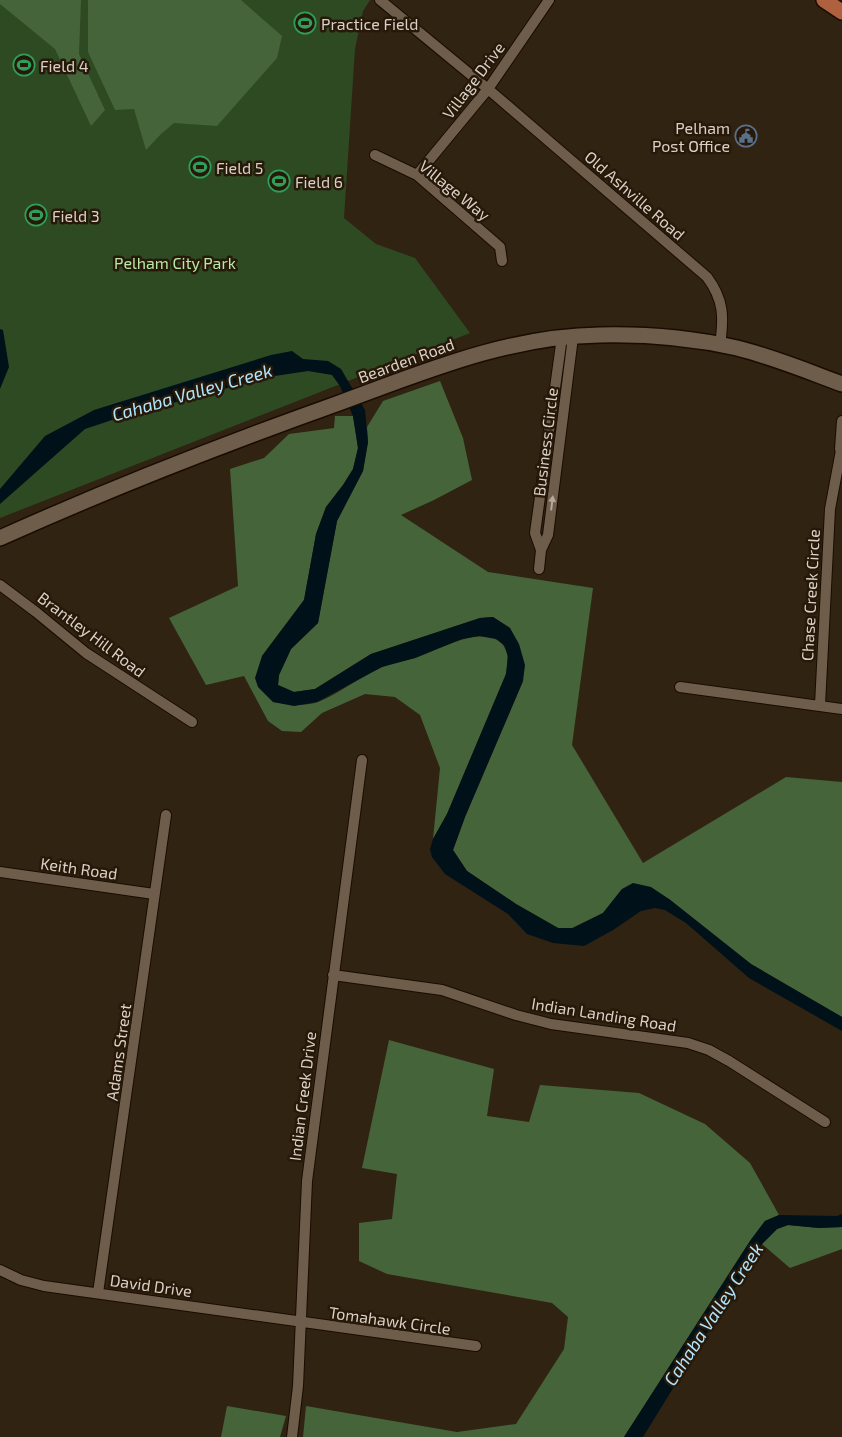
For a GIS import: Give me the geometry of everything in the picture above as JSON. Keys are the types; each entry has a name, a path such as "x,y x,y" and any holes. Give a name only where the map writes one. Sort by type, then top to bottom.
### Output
{"main road":[{"path":"824,0 842,12"}],"street":[{"name":"Old Ashville Road","path":"380,0 488,89 707,277 719,298 722,311 720,345"},
{"name":"Village Drive","path":"417,175 488,89 549,0"},
{"name":"Village Way","path":"375,155 417,175 500,247 502,260"},
{"name":"Bearden Road","path":"0,538 151,473 431,368 482,352 520,344 568,337 623,335 671,337 720,345 782,362 842,384"},
{"name":"Business Circle","path":"538,569 541,550 535,533 568,337"},
{"name":"Chase Creek Circle","path":"820,706 828,530 830,508 840,464 842,421"},
{"name":"Brantley Hill Road","path":"0,585 86,653 192,722"},
{"path":"680,686 842,709"},
{"name":"Indian Creek Drive","path":"292,1437 298,1386 307,1181 362,760"},
{"name":"Adams Street","path":"98,1293 128,1094 166,815"},
{"name":"Keith Road","path":"0,872 154,894"},
{"name":"Indian Landing Road","path":"333,974 442,990 516,1015 551,1024 688,1043 708,1050 729,1061 825,1122"},
{"name":"David Drive","path":"0,1270 28,1282 300,1323"},
{"name":"Tomahawk Circle","path":"300,1323 476,1346"}],"green space":[{"name":"Pelham City Park","path":"0,0 370,0 363,11 355,49 344,218 376,244 415,258 470,333 0,518"},
{"path":"0,0 81,0 79,54 105,110 91,126 55,49 0,4"},
{"path":"88,0 241,0 282,36 277,58 217,126 174,123 146,150 134,109 115,110 88,52"},
{"path":"440,381 463,438 472,480 401,515 488,572 593,588 572,745 643,863 786,777 842,782 842,1017 751,964 669,899 622,889 603,913 572,928 558,928 516,904 467,871 453,850 465,817 523,681 510,628 493,617 480,618 371,654 315,689 294,692 278,685 279,675 291,649 318,623 337,521 363,471 368,442 367,427 383,401"},
{"path":"335,416 353,416 358,448 353,469 326,507 316,534 304,600 262,656 273,702 302,705 318,702 382,667 415,658 460,640 485,636 495,639 503,645 507,655 506,674 447,814 433,839 440,768 420,715 395,697 365,694 322,713 301,732 282,731 268,721 244,676 206,685 169,618 238,586 230,469 264,458 289,434 334,428"},
{"path":"389,1040 494,1069 487,1116 529,1122 540,1085 639,1093 705,1124 750,1163 779,1215 765,1221 750,1241 624,1437 303,1437 306,1406 457,1432 516,1424 564,1349 568,1317 552,1303 387,1274 359,1261 359,1223 392,1219 397,1174 362,1168"},
{"path":"788,1225 819,1228 842,1227 842,1249 790,1268 762,1244 777,1229"},
{"path":"227,1406 286,1416 280,1437 221,1437"}],"water":[{"path":"0,329 3,330 9,367 0,389"},
{"name":"Cahaba Valley Creek","path":"292,351 303,359 328,361 341,369 365,410 368,442 363,471 337,521 318,623 291,649 279,675 278,685 294,692 315,689 371,654 480,618 493,617 510,628 519,644 525,665 523,681 465,817 453,850 467,871 516,904 558,928 573,928 603,913 622,889 633,883 651,887 751,964 842,1017 842,1031 749,978 686,923 665,910 655,908 641,911 613,930 584,946 553,943 527,934 508,914 445,874 432,857 430,849 433,839 447,814 506,674 508,656 504,645 496,639 479,636 462,639 415,658 382,667 317,702 294,706 273,702 258,687 255,678 262,656 304,600 316,534 326,507 353,469 358,448 353,416 340,386 332,375 308,371 268,377 118,418 85,429 0,504 0,489 45,436 94,410 271,355"},
{"name":"Cahaba Valley Creek","path":"842,1214 842,1227 819,1228 788,1225 777,1229 762,1244 643,1437 624,1437 750,1241 765,1221 779,1215 837,1216"}],"place":[{"name":"Practice Field","path":"305,23"},
{"name":"Field 4","path":"24,65"},
{"name":"Pelham Post Office","path":"746,136"},
{"name":"Field 5","path":"200,167"},
{"name":"Field 6","path":"279,181"},
{"name":"Field 3","path":"36,215"}]}
